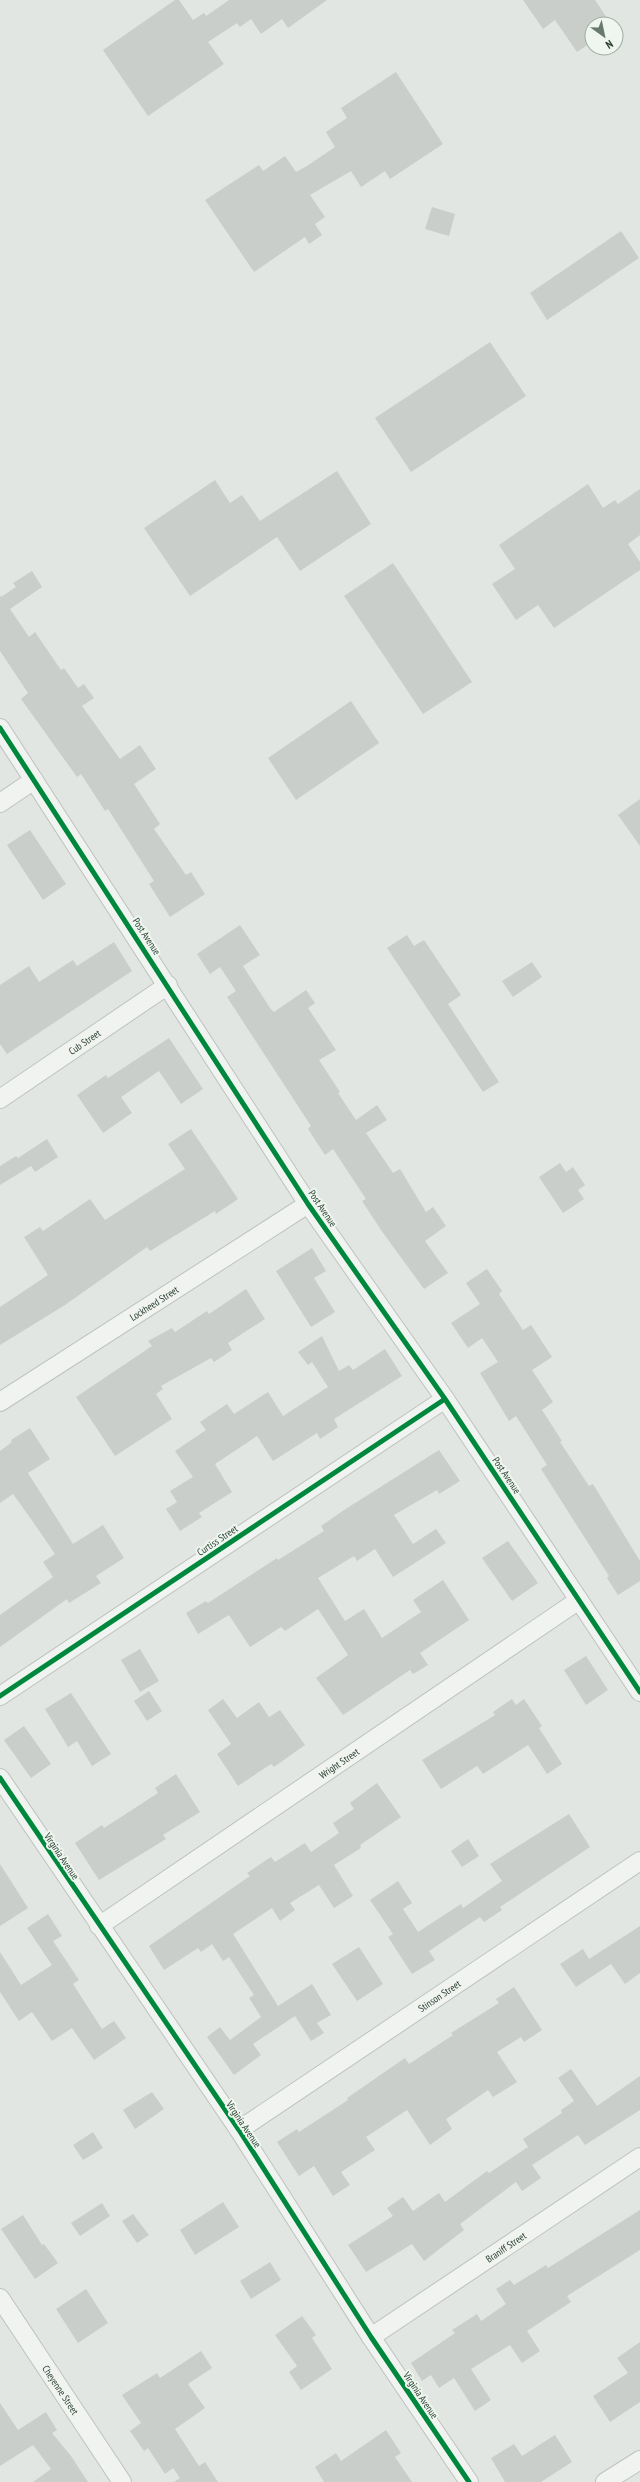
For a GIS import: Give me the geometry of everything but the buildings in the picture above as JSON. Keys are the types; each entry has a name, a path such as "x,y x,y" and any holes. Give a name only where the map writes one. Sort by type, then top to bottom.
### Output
{"street":[{"name":"Post Avenue","path":"0,728 168,985 308,1204 445,1399 640,1692"},
{"path":"0,803 34,780"},
{"name":"Cub Street","path":"0,1099 168,985"},
{"name":"Lockheed Street","path":"0,1402 308,1204"},
{"name":"Curtiss Street","path":"0,1696 445,1399"},
{"name":"Wright Street","path":"99,1926 579,1600"},
{"name":"Virginia Avenue","path":"0,1778 99,1926 239,2130 371,2337 469,2482"},
{"name":"Stinson Street","path":"239,2130 640,1861"},
{"name":"Braniff Street","path":"371,2337 640,2157"},
{"name":"Cheyenne Street","path":"0,2298 122,2482"},
{"path":"605,2482 640,2460"}],"cycle path":[{"path":"0,728 308,1204 445,1399 640,1692"},
{"path":"0,1696 445,1399"},
{"path":"0,1778 239,2130 371,2337 469,2482"}]}
